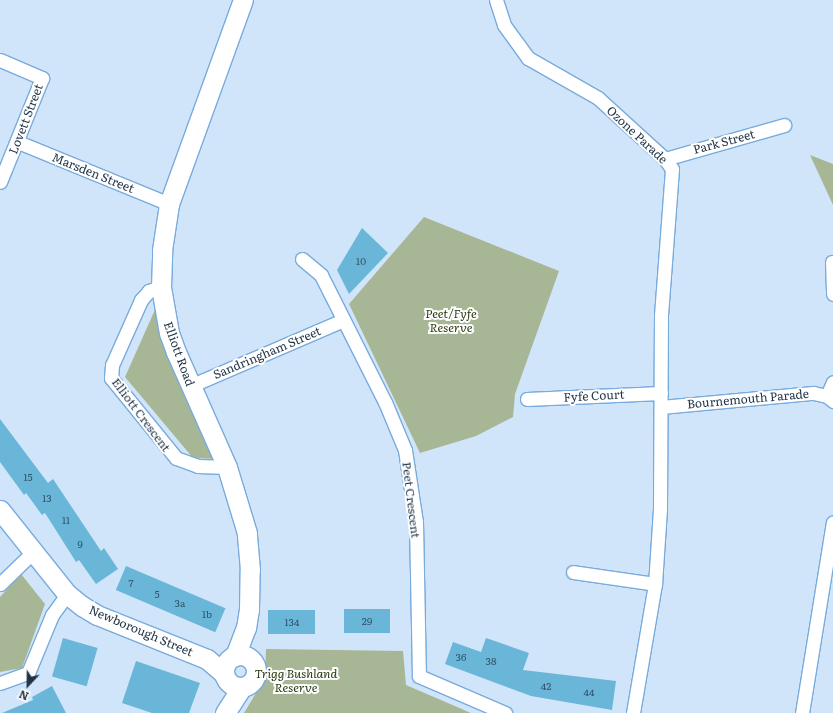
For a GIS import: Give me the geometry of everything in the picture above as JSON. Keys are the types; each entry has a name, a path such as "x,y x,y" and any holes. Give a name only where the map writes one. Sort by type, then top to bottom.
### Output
{"street":[{"name":"Ozone Parade","path":"496,0 509,34 528,58 598,98 665,159 672,169 672,186 661,315 661,393"},
{"name":"Elliott Road","path":"227,711 234,669 246,628 250,570 247,532 227,467 190,386 170,333 161,287 162,250 169,204 240,4"},
{"name":"Lovett Street","path":"0,60 42,78 18,142 0,182"},
{"name":"Park Street","path":"665,159 784,125"},
{"name":"Marsden Street","path":"18,142 169,204"},
{"name":"Peet Crescent","path":"302,259 322,275 343,320 386,402 405,450 416,522 419,676 505,713"},
{"path":"832,262 833,294"},
{"name":"Elliott Crescent","path":"161,287 149,291 141,300 112,365 111,378 176,458 198,466 227,467"},
{"name":"Sandringham Street","path":"190,386 343,320"},
{"path":"830,398 833,382"},
{"name":"Fyfe Court","path":"527,399 661,393"},
{"path":"633,713 655,584 661,393"},
{"name":"Bournemouth Parade","path":"661,407 813,394 830,398"},
{"name":"Newborough Street","path":"0,510 67,594 97,615 234,669"},
{"path":"802,713 833,522"},
{"path":"0,584 33,552"},
{"path":"573,572 655,584"},
{"path":"0,683 28,673 52,615 67,594"}],"green space":[{"path":"810,155 833,164 833,205"},
{"name":"Peet/Fyfe Reserve","path":"424,217 559,271 515,394 513,417 476,436 420,453 349,304"},
{"path":"158,303 218,459 193,458 125,377"},
{"path":"21,574 45,604 22,668 0,672 0,597"},
{"name":"Trigg Bushland Reserve","path":"266,649 403,651 406,685 471,713 244,713 265,678"}],"building":[{"path":"362,228 388,253 349,294 337,270"},
{"path":"0,419 48,483 53,479 101,551 104,548 118,569 96,584 79,560 76,562 45,513 42,515 26,493 24,495 0,462"},
{"path":"126,566 225,608 215,632 116,590"},
{"path":"344,609 390,609 390,633 344,633"},
{"path":"268,610 315,610 315,634 268,634"},
{"path":"63,638 98,648 87,686 52,676"},
{"path":"486,638 529,653 523,670 616,681 612,710 531,696 445,664 453,642 481,652"},
{"path":"136,661 200,683 189,713 152,713 122,703"},
{"path":"52,686 66,713 2,713 33,700 32,697"}]}
